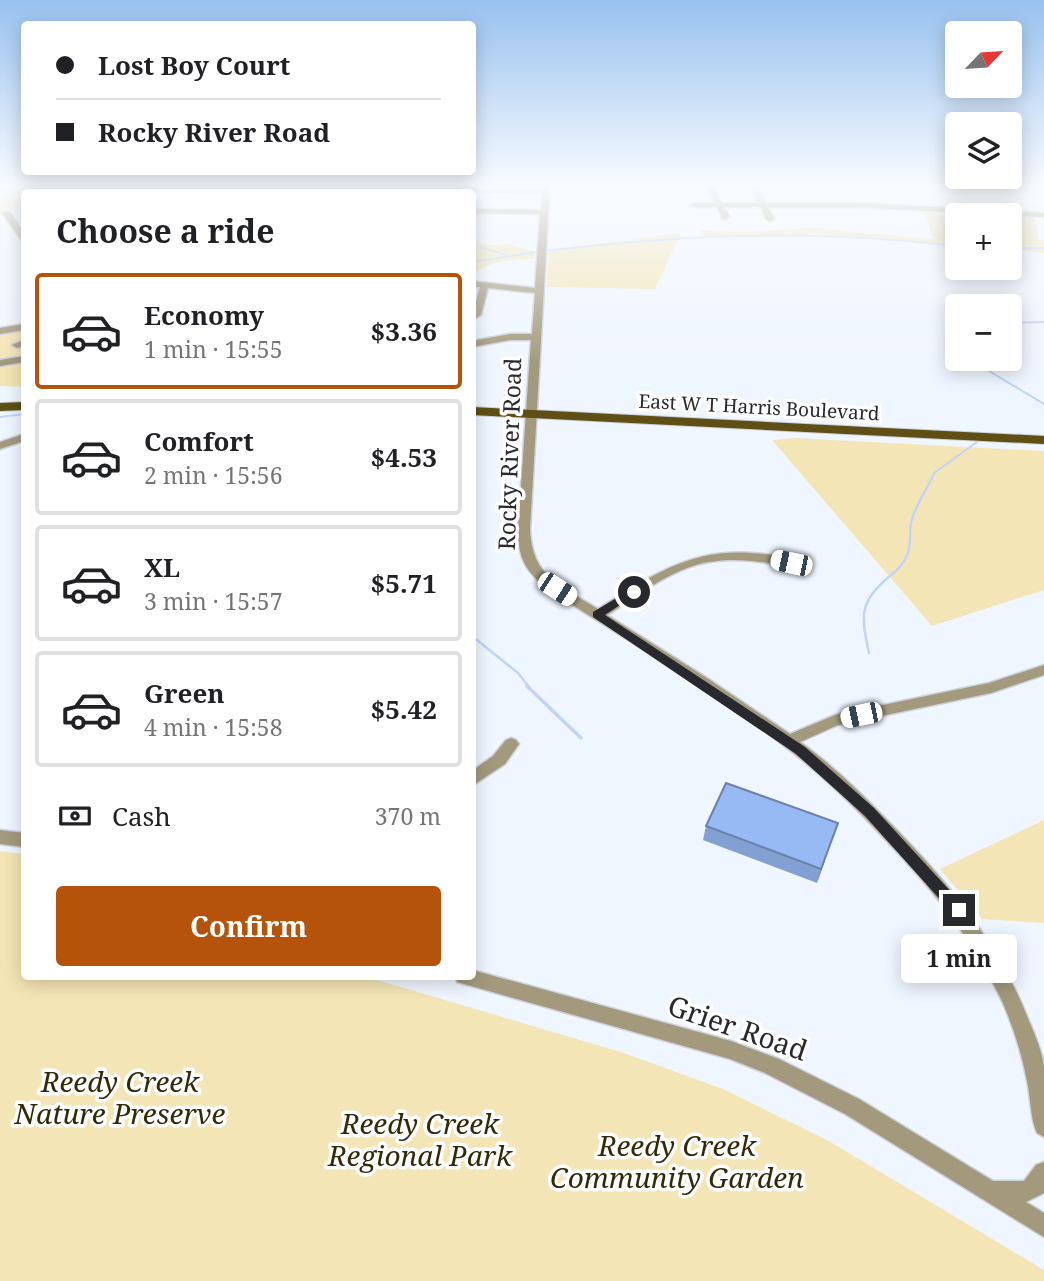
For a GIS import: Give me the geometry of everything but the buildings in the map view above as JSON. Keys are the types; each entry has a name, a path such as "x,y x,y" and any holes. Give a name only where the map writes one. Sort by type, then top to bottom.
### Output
{"main road":[{"path":"0,398 21,397"},
{"name":"East W T Harris Boulevard","path":"476,402 532,409 1044,440"},
{"path":"0,407 21,406"},
{"name":"East W T Harris Boulevard","path":"476,411 532,409 1044,431"},
{"path":"887,432 894,427 1044,431"}],"street":[{"name":"Rocky River Road","path":"542,244 524,529 526,558 541,577 789,741 853,796 907,850 959,910 981,942 1016,1010 1030,1049 1044,1126"},
{"path":"476,284 540,291"},
{"path":"476,316 485,285"},
{"path":"0,331 21,328"},
{"path":"476,343 510,337 537,337"},
{"path":"0,363 21,360"},
{"path":"0,446 21,438"},
{"path":"597,615 670,570 690,561 734,554 791,563"},
{"path":"789,741 835,720 991,688 1044,670"},
{"path":"476,777 499,760 511,744"},
{"path":"0,837 21,840"},
{"name":"Grier Road","path":"476,979 731,1050 766,1063 819,1088 1044,1226"},
{"path":"986,1189 1015,1194 1031,1190 1040,1184 1044,1173"}],"green space":[{"path":"476,244 508,244 534,251 534,259 510,260 476,272"},
{"path":"597,244 676,244 655,289 547,287 549,250"},
{"path":"1022,244 1044,244 1044,253 1022,250"},
{"path":"21,332 21,387 0,386 0,335"},
{"path":"794,438 1044,451 1044,590 932,626 772,440"},
{"path":"1044,820 1044,923 982,919 940,869"},
{"name":"Reedy Creek Regional Park","path":"0,851 21,854 21,980 377,980 621,1052 723,1089 827,1140 1044,1270 1044,1281 0,1281"}],"waterway":[{"path":"546,251 614,244"},
{"path":"934,244 945,245"},
{"path":"476,246 506,255"},
{"path":"1022,248 1044,248"},
{"path":"476,261 537,252"},
{"path":"1022,323 1044,322"},
{"path":"989,371 1044,404"},
{"path":"0,417 21,414"},
{"path":"931,479 934,473 977,442"},
{"path":"869,653 864,624 865,607 874,591 905,560 912,517 931,479"},
{"path":"476,639 518,673 529,687"},
{"path":"527,686 581,738"}],"route":[{"path":"634,592 597,615 789,741 869,812 907,850 959,910"}],"park label":[{"name":"Reedy Creek Nature Preserve","path":"120,1097"},
{"name":"Reedy Creek Community Garden","path":"677,1161"}]}
